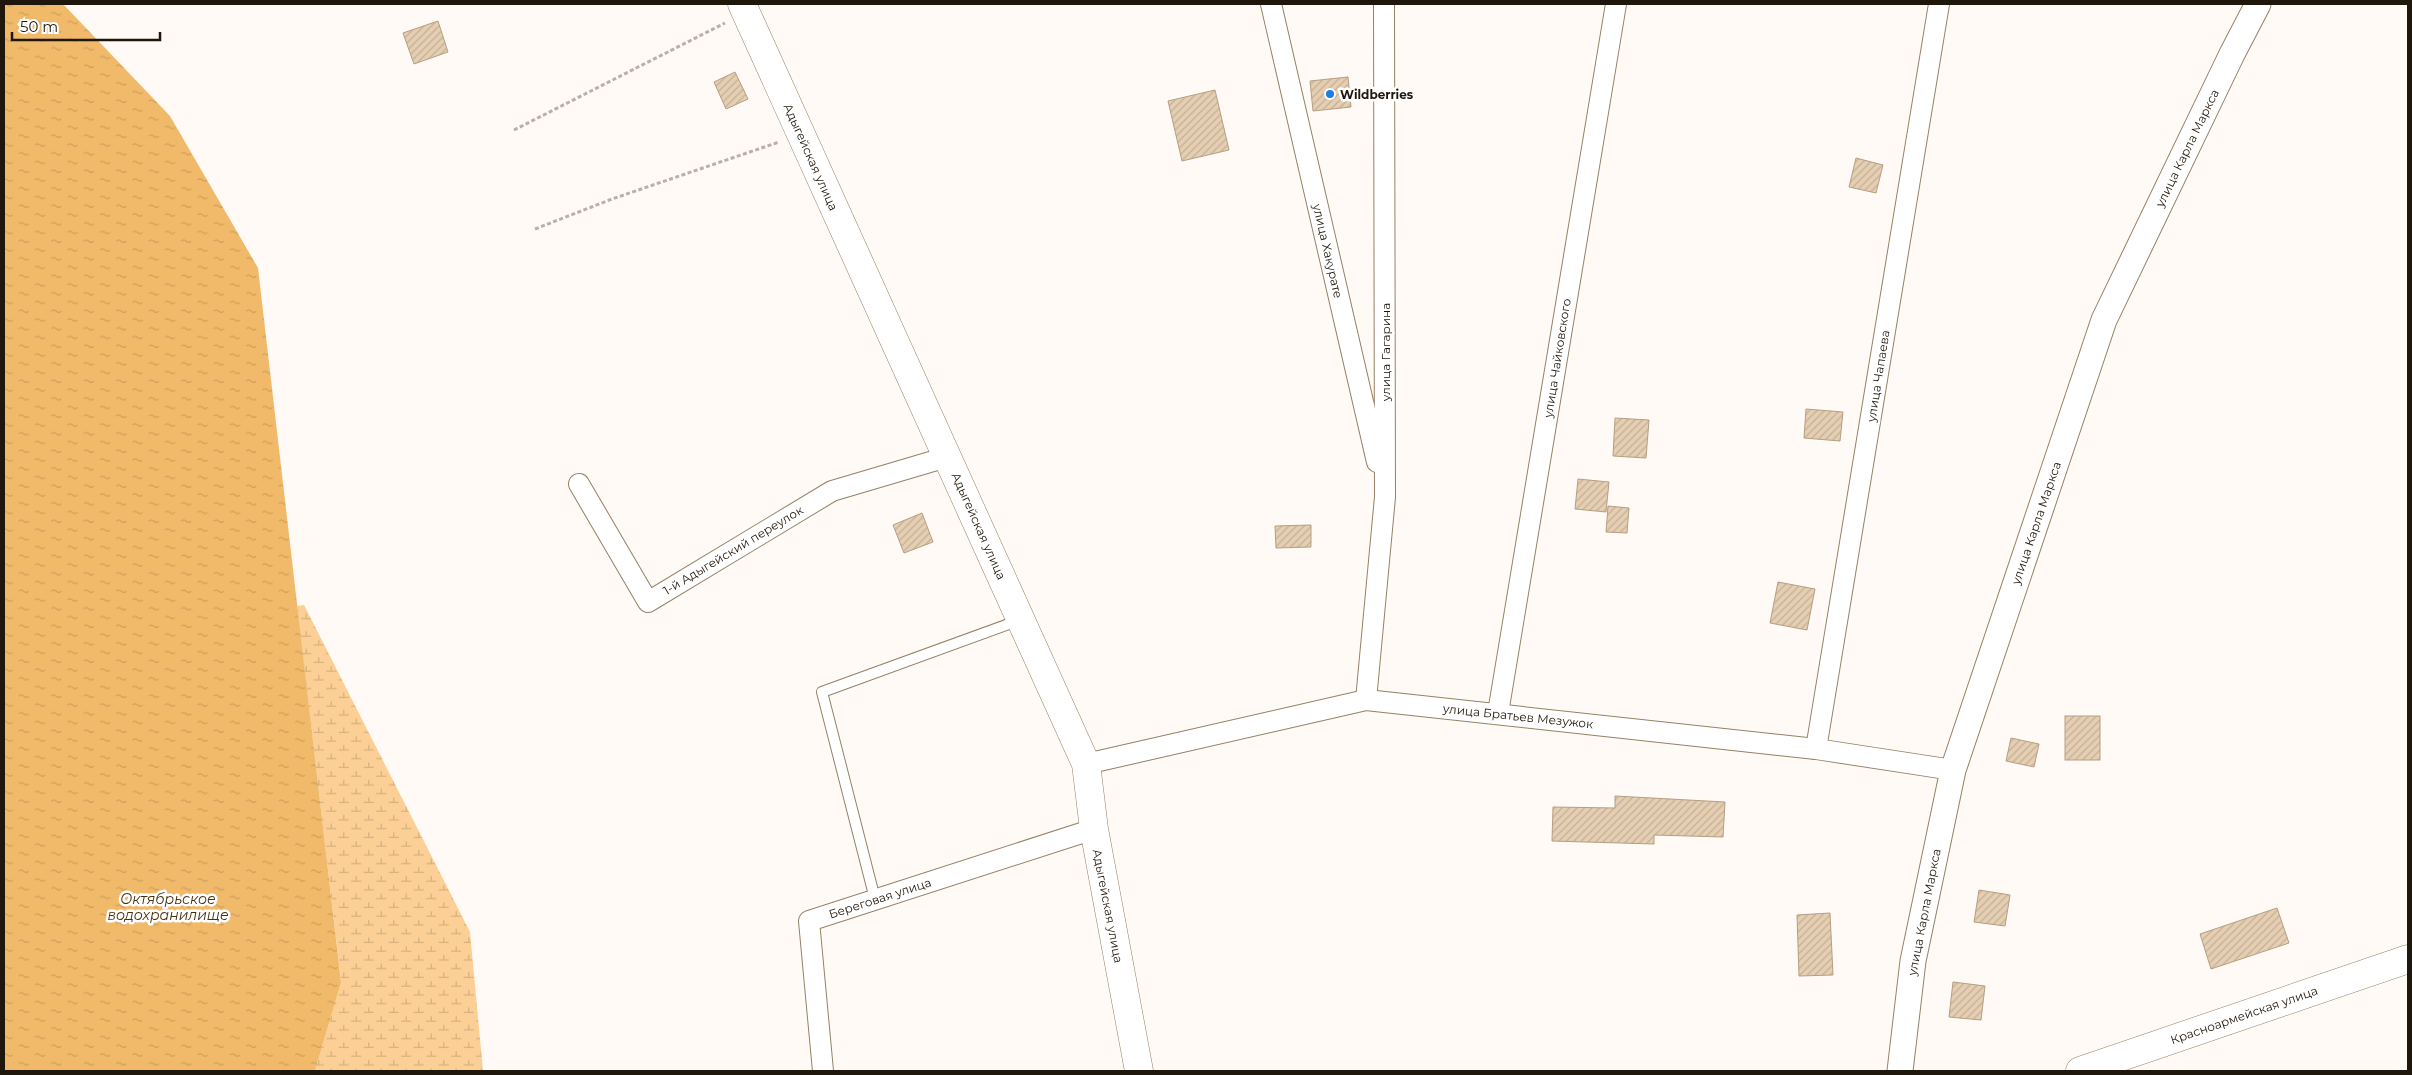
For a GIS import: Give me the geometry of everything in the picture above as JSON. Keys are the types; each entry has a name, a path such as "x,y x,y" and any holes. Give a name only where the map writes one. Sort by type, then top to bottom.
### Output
{"main road":[{"name":"Адыгейская улица","path":"744,8 1086,764 1094,829 1139,1071"},
{"name":"Красноармейская улица","path":"2080,1071 2408,959"}],"street":[{"name":"улица Хакурате","path":"1271,4 1385,498"},
{"name":"улица Гагарина","path":"1366,700 1385,498 1384,4"},
{"name":"улица Чайковского","path":"1498,713 1616,4"},
{"name":"улица Чапаева","path":"1816,749 1939,4"},
{"name":"улица Карла Маркса","path":"1900,1071 1913,961 1953,770 2104,320 2258,4"},
{"name":"1-й Адыгейский переулок","path":"579,484 648,602 832,491 948,457"},
{"name":"улица Братьев Мезужок","path":"1086,764 1366,700 1816,749 1953,770"},
{"name":"Береговая улица","path":"823,1071 809,921 1094,829"}],"lane":[{"path":"876,899 822,692 1021,619"}],"path":[{"path":"514,130 744,8"},
{"path":"535,229 612,199 801,134"}],"green space":[{"path":"304,605 470,932 483,1071 315,1071 341,981 297,606"}],"water":[{"name":"Октябрьское водохранилище","path":"4,4 63,4 170,116 258,268 341,982 315,1071 4,1071"}],"building":[{"path":"438,21 448,52 414,64 403,33"},
{"path":"735,72 748,99 726,109 714,82"},
{"name":"Wildberries","path":"1348,77 1351,107 1313,111 1310,81"},
{"path":"1215,90 1229,150 1182,161 1168,101"},
{"path":"1856,158 1883,165 1876,193 1849,187"},
{"path":"1806,409 1843,412 1840,441 1804,438"},
{"path":"1615,418 1649,420 1646,458 1613,456"},
{"path":"1578,479 1609,482 1606,512 1575,509"},
{"path":"1608,506 1629,508 1627,533 1606,532"},
{"path":"922,513 933,542 904,553 893,525"},
{"path":"1311,525 1311,547 1276,548 1275,526"},
{"path":"1778,582 1815,589 1807,630 1770,623"},
{"path":"2065,716 2100,716 2100,760 2065,760"},
{"path":"2011,738 2039,744 2034,767 2006,761"},
{"path":"1615,796 1725,802 1723,837 1654,835 1654,844 1552,841 1553,807 1615,808"},
{"path":"1979,890 2010,895 2005,926 1974,922"},
{"path":"2277,908 2289,943 2211,969 2200,934"},
{"path":"1830,913 1833,975 1799,976 1797,915"},
{"path":"1953,982 1985,986 1981,1020 1949,1017"}],"place":[{"name":"Wildberries","path":"1330,94"}]}
